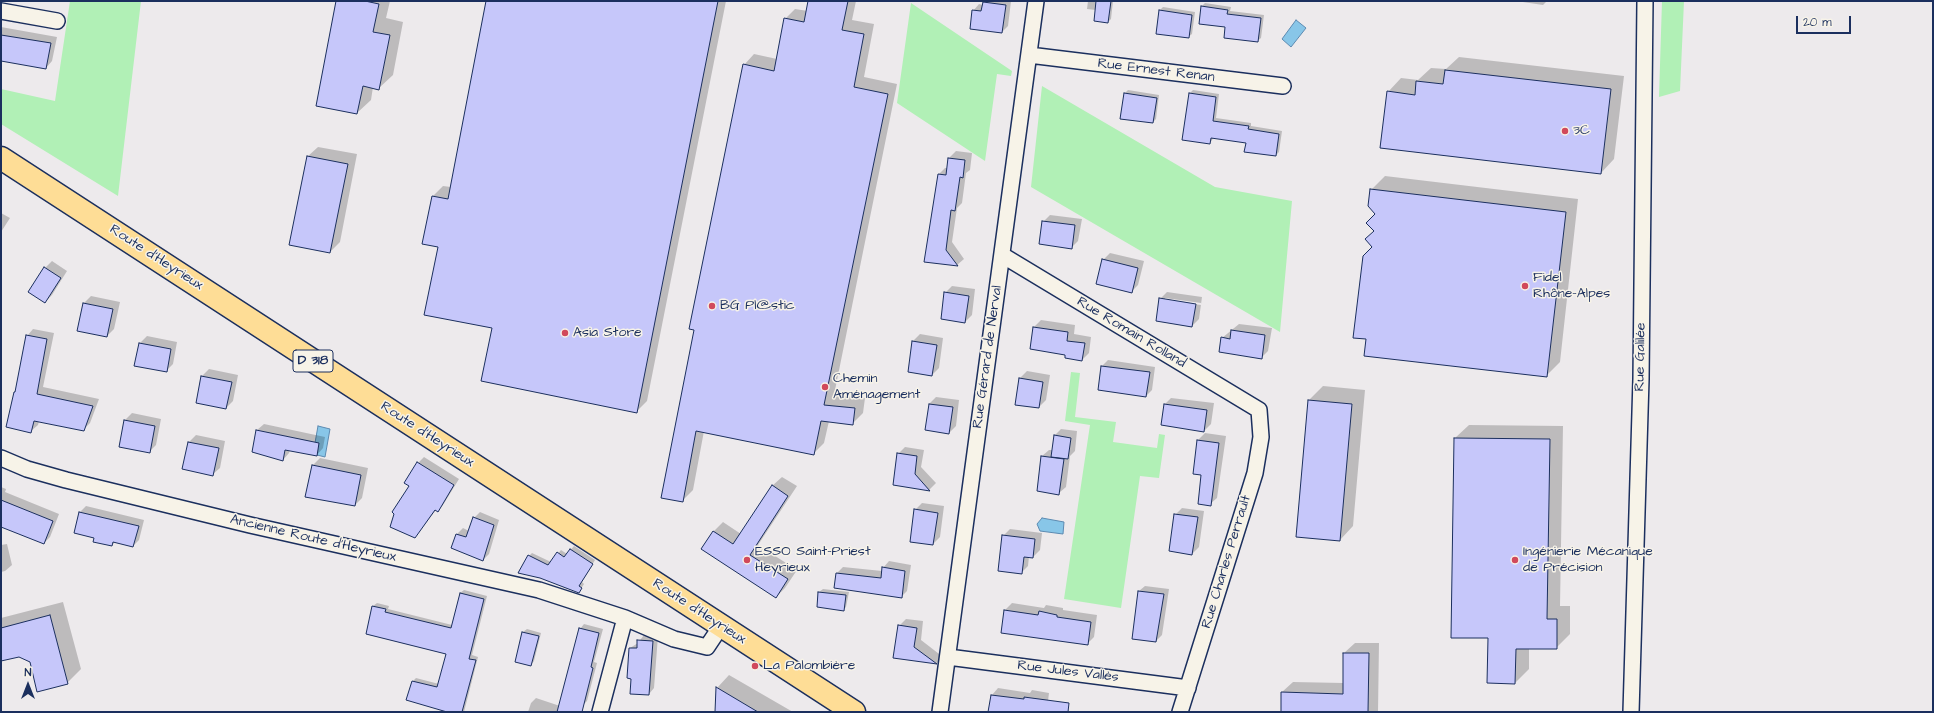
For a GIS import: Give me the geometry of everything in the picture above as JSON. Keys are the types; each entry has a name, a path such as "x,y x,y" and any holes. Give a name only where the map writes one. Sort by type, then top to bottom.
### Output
{"main road":[{"name":"Route d'Heyrieux","path":"1,158 854,712"}],"street":[{"name":"Rue Gérard de Nerval","path":"940,712 1036,1"},
{"name":"Rue Galilée","path":"1631,712 1641,379 1645,1"},
{"path":"1,11 57,21"},
{"name":"Rue Ernest Renan","path":"1029,55 1283,86"},
{"name":"Rue Romain Rolland","path":"1002,255 1259,410"},
{"name":"Rue Charles Perrault","path":"1180,712 1255,472 1261,437 1259,410"},
{"name":"Ancienne Route d'Heyrieux","path":"1,458 27,469 66,480 250,525 538,590 625,618 674,639 707,647 721,626"},
{"path":"600,712 625,618"},
{"name":"Rue Jules Vallès","path":"948,657 1188,688"}],"green space":[{"path":"70,1 141,1 118,196 1,124 1,89 55,101"},
{"path":"1662,1 1684,1 1680,91 1659,97"},
{"path":"911,3 1012,71 1011,76 997,74 985,161 897,103"},
{"path":"1042,86 1215,187 1292,201 1280,332 1031,187"},
{"path":"1071,372 1080,373 1075,417 1116,422 1113,442 1157,448 1159,434 1165,435 1159,478 1140,476 1121,608 1064,599 1090,425 1065,421"}],"water":[{"path":"1296,20 1306,28 1291,47 1282,39"},
{"path":"318,426 330,429 325,457 313,454"},
{"path":"1042,518 1064,522 1063,534 1040,531 1037,524"}],"building":[{"path":"336,1 365,1 379,4 373,32 390,35 379,90 363,86 357,114 316,106"},
{"path":"486,1 718,1 637,413 481,381 492,328 424,315 438,247 422,244 432,196 448,199"},
{"path":"808,1 848,1 842,30 864,34 854,87 888,94 824,405 855,408 853,425 821,421 814,455 696,431 683,502 661,498 694,330 689,329 743,64 774,71 784,18 804,22"},
{"path":"1096,1 1111,1 1108,23 1094,21"},
{"path":"983,2 1006,5 1002,33 970,29 972,10 981,11"},
{"path":"1201,6 1228,10 1227,14 1261,18 1258,42 1224,38 1225,27 1199,24"},
{"path":"1159,10 1192,15 1189,38 1156,34"},
{"path":"1,35 51,43 46,69 1,61"},
{"path":"1445,70 1611,89 1601,174 1380,148 1387,91 1415,95 1416,81 1443,84"},
{"path":"1124,93 1157,98 1153,123 1120,119"},
{"path":"1189,93 1216,97 1213,121 1249,126 1248,129 1279,134 1276,156 1244,152 1246,143 1211,138 1210,144 1182,140"},
{"path":"307,156 348,164 330,253 289,245"},
{"path":"948,158 965,160 963,178 960,177 955,211 951,210 946,250 958,266 924,262 938,174 946,175"},
{"path":"1370,189 1566,212 1547,377 1364,356 1366,339 1353,338 1363,256 1372,247 1365,239 1374,231 1366,223 1375,214 1368,206"},
{"path":"1042,221 1075,225 1072,249 1039,244"},
{"path":"1102,259 1138,268 1132,293 1096,284"},
{"path":"44,267 61,278 45,303 28,292"},
{"path":"944,292 969,296 965,323 941,319"},
{"path":"1159,298 1196,304 1192,327 1156,321"},
{"path":"83,303 113,309 107,337 77,331"},
{"path":"1033,327 1068,332 1067,341 1085,343 1082,361 1065,358 1065,355 1030,349"},
{"path":"1231,330 1265,335 1262,359 1219,352 1221,337 1230,339"},
{"path":"26,335 47,339 37,394 93,406 84,431 34,421 31,433 6,427 15,392"},
{"path":"912,341 937,345 932,376 908,372"},
{"path":"139,343 171,349 167,372 134,366"},
{"path":"1101,366 1150,372 1146,397 1098,390"},
{"path":"201,376 232,382 226,409 196,403"},
{"path":"1019,378 1043,382 1039,408 1015,405"},
{"path":"1308,400 1352,404 1340,541 1296,537"},
{"path":"929,404 953,407 949,434 925,430"},
{"path":"1164,404 1207,410 1204,432 1161,425"},
{"path":"124,420 155,426 150,453 119,447"},
{"path":"256,430 319,443 317,456 285,450 283,461 252,452"},
{"path":"1054,435 1071,438 1068,459 1051,457"},
{"path":"1454,438 1550,439 1547,619 1557,619 1557,649 1516,649 1515,684 1487,683 1488,638 1451,638"},
{"path":"1197,440 1219,443 1211,506 1198,504 1201,475 1193,474"},
{"path":"188,442 219,448 213,476 182,469"},
{"path":"897,453 917,456 915,474 930,491 893,485"},
{"path":"1041,456 1064,459 1059,495 1037,491"},
{"path":"417,462 454,485 438,512 435,510 415,538 390,527 394,514 392,512 409,486 404,483"},
{"path":"312,465 361,475 355,506 305,497"},
{"path":"772,485 788,496 750,555 788,579 776,598 701,549 713,531 733,544"},
{"path":"1,500 53,521 44,544 1,527"},
{"path":"914,509 938,513 933,545 910,542"},
{"path":"79,512 139,526 133,547 113,542 112,546 93,542 94,538 74,533"},
{"path":"1174,514 1198,517 1192,555 1169,551"},
{"path":"473,517 494,525 483,561 451,548 456,534 466,537"},
{"path":"1002,535 1035,539 1033,558 1024,557 1022,574 998,571"},
{"path":"570,549 593,564 579,586 582,588 579,593 540,578 518,573 528,555 548,565 557,552 564,557"},
{"path":"882,567 905,571 902,598 834,588 836,573 881,578"},
{"path":"1138,591 1164,594 1156,642 1132,639"},
{"path":"818,592 846,595 844,611 817,607"},
{"path":"460,593 484,599 469,659 476,660 462,712 447,712 406,700 412,681 437,687 446,654 366,634 372,606 386,609 385,612 451,628"},
{"path":"1004,610 1038,615 1039,611 1057,615 1057,617 1091,622 1088,645 1001,633"},
{"path":"50,615 68,684 37,692 30,662 19,657 1,661 1,628"},
{"path":"898,625 917,628 914,647 937,664 893,658"},
{"path":"579,628 599,633 591,667 593,668 582,712 557,712"},
{"path":"522,632 539,636 531,666 515,662"},
{"path":"637,640 653,641 649,695 630,694 631,679 627,678 629,648 637,648"},
{"path":"1343,653 1369,653 1368,712 1281,712 1281,692 1343,694"},
{"path":"716,687 758,712 715,712"},
{"path":"991,695 1024,699 1024,697 1069,703 1068,712 988,712"}],"place":[{"name":"3C","path":"1565,131"},
{"name":"Fidel Rhône-Alpes","path":"1525,286"},
{"name":"BG Pl@stic","path":"712,306"},
{"name":"Asia Store","path":"565,333"},
{"name":"Chemin Aménagement","path":"825,387"},
{"name":"ESSO Saint-Priest Heyrieux","path":"747,560"},
{"name":"Ingénierie Mécanique de Précision","path":"1515,560"},
{"name":"La Palombière","path":"755,666"}]}
